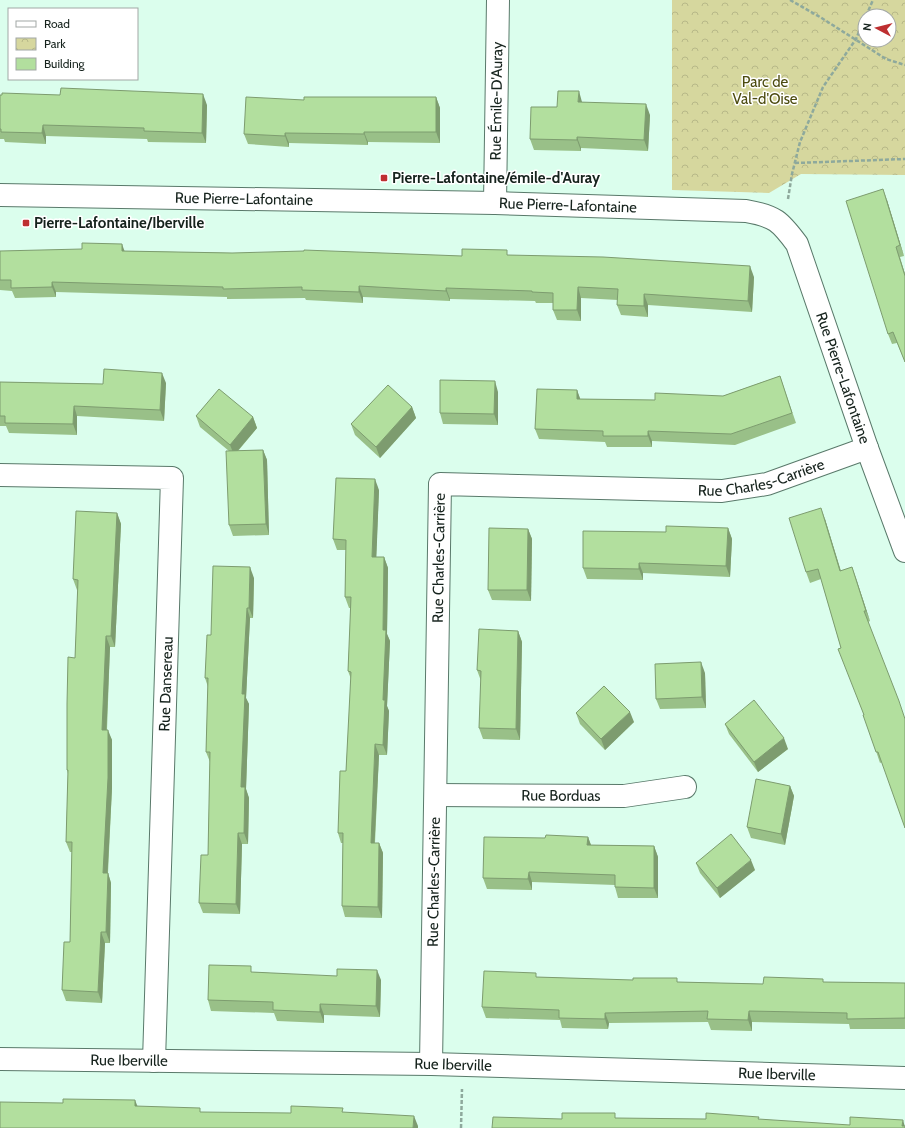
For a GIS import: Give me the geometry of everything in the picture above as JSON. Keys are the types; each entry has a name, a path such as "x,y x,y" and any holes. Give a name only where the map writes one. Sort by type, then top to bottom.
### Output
{"street":[{"name":"Rue Émile-D'Auray","path":"496,203 498,0"},
{"name":"Rue Pierre-Lafontaine","path":"0,195 496,203 746,211 768,215 785,227 797,244 867,448 905,551"},
{"name":"Rue Charles-Carrière","path":"431,1064 440,484 722,491 766,484 867,448"},
{"name":"Rue Dansereau","path":"0,475 172,478 154,1060"},
{"name":"Rue Borduas","path":"436,795 624,796 685,787"},
{"name":"Rue Iberville","path":"0,1058 431,1064 905,1078"}],"path":[{"path":"790,0 856,39 886,59 905,65"},
{"path":"785,227 800,142 823,87 856,39"},
{"path":"795,164 905,159"},
{"path":"461,1128 463,1065"}],"green space":[{"name":"Parc de Val-d'Oise","path":"672,0 905,0 905,175 801,174 769,193 672,190"}],"building":[{"path":"61,88 203,94 202,133 144,131 144,128 43,125 42,133 1,132 0,95 2,95 2,93 60,95"},
{"path":"558,91 579,91 578,102 646,104 644,140 577,137 577,140 530,139 531,107 557,107"},
{"path":"246,97 304,100 304,97 436,97 436,132 364,132 364,134 285,133 285,136 244,134"},
{"path":"883,189 900,245 896,247 905,276 905,362 893,332 888,334 846,201"},
{"path":"82,243 122,244 122,251 232,253 304,250 462,256 462,249 507,250 507,255 603,257 750,266 748,301 644,294 644,306 617,305 618,289 578,287 577,310 553,310 553,293 532,291 446,288 446,291 359,286 359,292 302,290 302,287 223,289 223,287 52,282 52,287 11,288 11,280 0,280 0,251 82,249"},
{"path":"104,369 162,373 160,410 74,406 73,424 5,423 5,416 0,416 0,382 103,384"},
{"path":"780,376 792,413 731,434 648,431 648,436 603,436 603,431 535,429 537,389 577,390 577,399 655,400 655,393 723,396"},
{"path":"440,380 495,381 494,414 440,413"},
{"path":"388,385 412,407 376,447 351,424"},
{"path":"219,389 253,417 230,445 196,416"},
{"path":"263,450 266,524 229,525 226,451"},
{"path":"336,478 375,479 372,557 384,557 383,630 386,630 383,745 375,744 371,843 379,843 378,907 342,906 343,833 338,833 340,771 346,771 351,672 348,671 351,597 345,597 346,540 333,539"},
{"path":"821,508 840,571 852,567 866,611 864,611 905,719 905,828 878,752 876,752 864,715 838,649 841,648 818,569 806,572 789,518"},
{"path":"76,511 117,513 111,636 106,636 102,730 108,730 108,778 103,873 108,873 106,932 101,932 98,992 62,990 64,942 70,942 72,842 66,842 68,770 67,704 68,657 75,658 78,580 73,579"},
{"path":"666,526 728,528 726,566 639,563 639,569 583,568 583,531 666,532"},
{"path":"489,528 528,529 527,590 488,590"},
{"path":"213,566 250,567 249,608 247,608 242,694 245,694 241,787 245,787 244,833 238,833 236,904 199,903 201,855 208,855 210,752 206,752 208,678 205,678 207,635 211,635"},
{"path":"479,629 518,631 516,729 479,728 481,671 477,670"},
{"path":"701,662 702,697 656,699 655,664"},
{"path":"604,686 630,712 601,739 576,713"},
{"path":"754,700 784,738 754,762 725,724"},
{"path":"756,779 790,786 781,834 747,827"},
{"path":"731,834 751,860 717,888 696,863"},
{"path":"546,835 588,837 587,845 654,846 654,888 615,887 615,875 529,872 528,879 483,878 484,837 545,838"},
{"path":"209,965 251,966 251,972 337,976 337,969 377,970 376,1006 320,1004 320,1012 273,1010 273,1002 208,1000"},
{"path":"484,971 536,973 536,977 633,980 633,978 677,978 677,982 763,984 764,977 823,979 823,982 905,983 905,1018 847,1019 847,1013 749,1011 748,1020 707,1019 708,1011 605,1013 605,1019 559,1018 559,1010 482,1007"},
{"path":"63,1099 135,1100 135,1106 200,1108 200,1112 291,1113 291,1106 343,1108 342,1112 414,1116 413,1128 0,1128 0,1102 63,1103"},
{"path":"562,1113 615,1113 615,1118 706,1119 706,1113 759,1117 758,1119 850,1125 850,1117 903,1120 902,1126 905,1126 905,1128 492,1128 493,1117 562,1119"}],"place":[{"name":"Pierre-Lafontaine/émile-d'Auray","path":"384,178"},
{"name":"Pierre-Lafontaine/Iberville","path":"26,223"}]}
